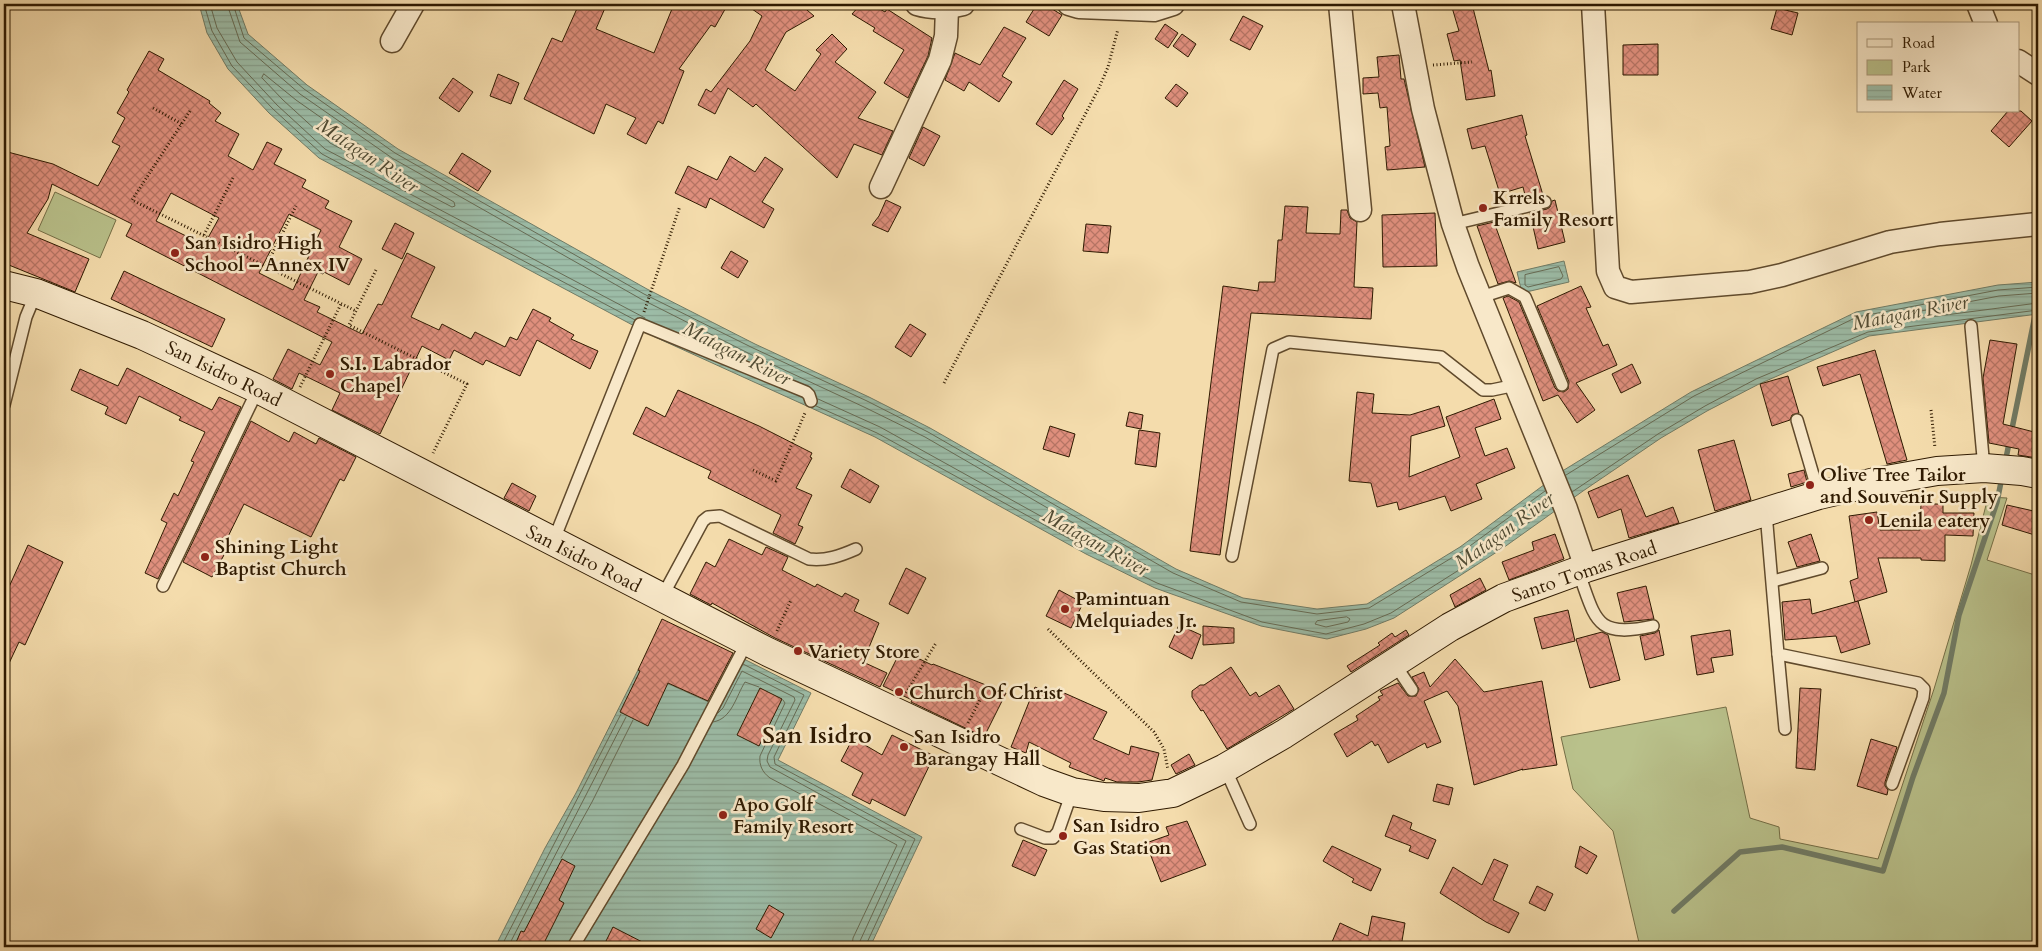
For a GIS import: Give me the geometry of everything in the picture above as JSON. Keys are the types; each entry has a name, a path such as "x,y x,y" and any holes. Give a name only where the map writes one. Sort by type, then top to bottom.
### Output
{"street":[{"path":"392,41 413,4"},
{"path":"881,187 940,60 955,6 926,7 917,4"},
{"path":"1069,4 1079,7 1154,10 1174,4"},
{"path":"1340,4 1360,210"},
{"path":"1403,4 1423,109 1453,224 1566,509 1582,569"},
{"path":"1593,4 1608,271 1615,287 1631,292 1750,282 1782,275 1890,242 1940,234 2038,224"},
{"path":"1978,4 1985,22"},
{"path":"2020,62 2038,74"},
{"name":"San Isidro Road","path":"4,285 36,293 142,335 258,389 757,647 1044,782 1072,792 1104,797 1139,798 1173,793"},
{"name":"Santo Tomas Road","path":"1173,793 1225,768 1284,734 1450,627 1504,598 1582,569 1766,513 1873,475 1984,468 2038,474"}],"lane":[{"path":"1453,224 1545,202"},
{"path":"1480,296 1509,288 1524,297 1562,385"},
{"path":"4,405 26,316 36,293"},
{"path":"553,542 640,324 806,392 811,401"},
{"path":"1971,326 1984,468"},
{"path":"1232,556 1273,349 1289,342 1441,357 1483,390 1492,390 1516,384"},
{"path":"164,586 258,389"},
{"path":"1798,420 1819,495"},
{"path":"1766,513 1785,729"},
{"path":"662,597 703,521 708,517 720,516 809,559 822,561 856,549"},
{"path":"1773,581 1822,568"},
{"path":"1582,569 1596,619 1604,626 1620,630 1653,626"},
{"path":"573,947 757,647"},
{"path":"1778,654 1918,683 1924,689 1923,698 1892,784"},
{"path":"1394,663 1412,690"},
{"path":"1225,768 1250,824"},
{"path":"1022,829 1045,838 1053,838 1058,832 1072,792"}],"path":[{"path":"944,383 1099,88 1114,48 1122,9"},
{"path":"1415,66 1472,62"},
{"path":"153,108 182,124"},
{"path":"190,112 132,200 356,311"},
{"path":"204,235 234,176"},
{"path":"266,266 296,206"},
{"path":"644,312 680,206"},
{"path":"376,270 349,325 467,384 423,474"},
{"path":"291,405 341,304"},
{"path":"753,470 776,480 811,401"},
{"path":"1931,410 1937,471"},
{"path":"757,647 791,600"},
{"path":"1048,629 1154,732 1164,749 1173,793"},
{"path":"896,711 936,643"},
{"path":"959,741 986,688"}],"green space":[{"path":"55,192 116,220 100,258 38,230"},
{"path":"1988,497 2007,498 1987,560 2038,576 2038,947 1640,947 1613,831 1573,789 1561,737 1726,707 1750,818 1779,827 1780,839 1878,859 1934,689 1971,565"}],"water":[{"name":"Matagan River","path":"199,4 237,4 248,34 307,85 398,149 647,289 755,344 869,397 930,428 1176,569 1243,598 1317,609 1367,604 1460,547 1564,470 1691,392 1856,312 1998,285 2038,282 2038,314 1869,336 1759,384 1661,438 1503,548 1394,618 1366,629 1327,639 1261,626 1155,588 1086,554 875,437 655,337 319,158 269,113 228,69 207,33"},
{"path":"1564,261 1569,282 1522,293 1517,272"},
{"name":"Apo Golf Family Resort","path":"736,655 811,693 778,760 922,837 870,947 495,947 638,670 713,704"}],"building":[{"path":"579,4 596,4 605,8 596,29 654,53 674,4 728,4 715,27 711,25 679,69 684,71 663,124 658,121 646,144 627,134 636,118 606,104 594,134 524,99 552,38 562,42"},
{"path":"745,4 800,4 814,16 786,32 765,70 795,91 821,54 816,50 832,34 847,49 835,62 876,92 858,118 893,131 882,155 854,144 837,178 756,104 753,107 728,88 715,114 698,105 706,89 711,92 750,41 762,16"},
{"path":"861,4 871,4 885,12 887,9 932,38 928,56 908,98 884,83 904,50 873,31 875,28 852,14"},
{"path":"1037,4 1044,4 1062,15 1049,36 1026,22"},
{"path":"1451,4 1472,4 1489,71 1491,70 1495,96 1466,100 1460,60 1454,61 1447,34 1459,31"},
{"path":"1777,8 1798,13 1792,35 1771,29"},
{"path":"1243,16 1263,26 1250,50 1230,40"},
{"path":"1165,24 1178,33 1168,48 1155,39"},
{"path":"1004,27 1026,38 1002,76 1012,82 999,102 969,82 964,91 945,80 955,53 980,65"},
{"path":"1182,34 1196,44 1188,57 1173,46"},
{"path":"1658,44 1658,75 1623,75 1623,45"},
{"path":"149,51 164,59 158,70 210,101 209,103 221,113 215,121 239,134 228,156 253,170 267,142 282,149 274,164 306,180 302,187 329,201 325,208 352,221 339,247 362,259 349,285 324,272 323,274 318,272 304,300 320,307 317,312 362,334 378,304 382,305 407,253 435,267 411,317 439,330 442,324 471,339 475,332 505,347 510,337 517,340 533,309 551,318 549,321 574,335 571,339 598,351 590,369 537,340 520,376 486,360 483,365 454,350 449,360 422,346 380,434 332,410 340,393 299,373 292,389 273,379 288,349 320,365 332,342 126,236 132,224 52,184 48,199 27,233 89,259 75,292 4,263 4,151 53,164 98,186 120,146 112,142 125,118 117,113 129,92 127,90","holes":["171,193 219,218 204,245 156,221","289,214 321,230 293,290 259,273"]},
{"path":"1399,55 1401,79 1404,79 1425,167 1387,170 1385,147 1390,146 1387,107 1380,108 1378,93 1363,94 1363,78 1379,77 1377,57"},
{"path":"498,74 519,83 511,104 490,96"},
{"path":"453,78 473,92 459,112 439,98"},
{"path":"1064,80 1078,89 1062,116 1064,118 1052,135 1036,124"},
{"path":"1176,84 1188,93 1177,107 1165,98"},
{"path":"2021,111 2032,121 2009,147 1991,131 2007,112"},
{"path":"1522,115 1527,135 1525,136 1543,195 1526,199 1523,187 1500,194 1485,146 1472,149 1467,129"},
{"path":"923,127 940,136 924,166 909,158"},
{"path":"462,153 491,171 478,191 449,173"},
{"path":"730,156 755,172 765,157 783,169 762,202 774,209 764,228 710,198 706,208 675,193 688,166 717,180"},
{"path":"886,200 901,207 888,232 872,225 879,216"},
{"path":"1555,200 1565,242 1538,249 1530,213 1547,209 1552,201"},
{"path":"1285,206 1308,207 1306,233 1340,234 1341,210 1347,210 1350,218 1357,222 1354,287 1373,288 1371,319 1251,313 1220,555 1190,551 1223,286 1258,291 1259,282 1275,282 1278,240 1282,240"},
{"path":"1435,213 1437,266 1383,267 1382,215"},
{"path":"1494,222 1516,283 1509,281 1498,284 1477,226"},
{"path":"395,223 414,233 402,259 382,249"},
{"path":"1086,224 1111,226 1108,253 1083,251"},
{"path":"731,251 748,261 738,278 721,268"},
{"path":"124,271 225,319 212,347 111,299"},
{"path":"1581,286 1591,307 1586,308 1603,346 1608,344 1617,365 1576,383 1595,410 1577,423 1558,395 1543,401 1503,298 1508,296 1519,302 1555,388 1558,391 1564,392 1568,389 1569,382 1537,306"},
{"path":"910,324 926,334 911,357 895,347"},
{"path":"1990,340 2017,344 2003,424 2038,433 2037,458 2018,455 2019,449 1989,443 1983,378"},
{"path":"1875,350 1907,460 1887,464 1860,374 1823,386 1817,367"},
{"path":"1632,364 1641,383 1621,393 1612,374"},
{"path":"127,368 212,410 219,397 241,407 158,579 145,573 167,523 161,520 174,493 178,496 194,462 191,461 205,432 179,420 181,417 139,396 126,424 105,414 108,407 71,390 80,369 118,386"},
{"path":"1788,376 1799,413 1792,415 1790,420 1772,426 1760,384"},
{"path":"678,390 759,426 812,453 810,457 812,458 796,488 812,495 798,525 803,527 795,544 773,533 781,515 708,478 711,471 633,434 646,407 665,417"},
{"path":"1357,392 1374,394 1372,413 1410,415 1439,406 1445,426 1411,436 1409,477 1460,457 1446,417 1494,399 1501,419 1475,428 1485,456 1507,448 1515,468 1476,484 1482,499 1451,511 1445,496 1399,510 1397,502 1377,507 1371,483 1349,481"},
{"path":"1129,412 1143,415 1141,429 1126,426"},
{"path":"251,421 289,442 294,432 316,444 319,438 356,457 344,481 340,479 311,537 244,504 220,553 224,555 212,577 183,562"},
{"path":"1050,426 1075,434 1069,457 1043,449"},
{"path":"1139,430 1160,433 1156,467 1135,464"},
{"path":"1734,440 1751,500 1715,511 1698,450"},
{"path":"850,469 879,486 870,503 841,487"},
{"path":"1804,470 1807,482 1791,487 1788,474"},
{"path":"1628,475 1646,517 1673,507 1679,523 1629,538 1621,509 1598,518 1588,492"},
{"path":"512,483 536,496 529,511 504,498"},
{"path":"1921,504 1943,504 1943,513 1974,513 1973,536 1945,535 1945,561 1921,560 1921,558 1878,558 1887,592 1855,602 1850,581 1858,578 1849,516 1877,512 1880,530 1920,530"},
{"path":"2007,505 2038,512 2038,536 2002,525"},
{"path":"1555,534 1564,559 1509,580 1502,562 1534,550 1532,542"},
{"path":"1811,534 1820,561 1797,567 1788,542"},
{"path":"729,539 762,555 766,547 788,557 782,570 815,587 817,584 842,597 845,593 859,600 854,611 879,623 863,662 887,673 880,687 775,638 712,603 711,605 690,594 706,562 715,567"},
{"path":"28,545 63,562 25,645 19,642 4,674 4,598"},
{"path":"906,568 926,578 908,614 889,604"},
{"path":"1480,578 1486,590 1455,607 1450,595"},
{"path":"1646,586 1654,619 1624,622 1617,593"},
{"name":"Pamintuan Melquiades Jr.","path":"1059,590 1083,603 1071,628 1046,616"},
{"path":"1810,599 1812,614 1858,601 1870,644 1841,653 1836,636 1785,640 1782,602"},
{"path":"1568,610 1575,641 1542,649 1534,618"},
{"path":"662,619 733,653 708,701 668,683 648,726 620,712"},
{"path":"1179,625 1201,635 1192,659 1169,647"},
{"path":"1203,626 1234,628 1234,643 1203,645"},
{"path":"1406,630 1409,635 1351,672 1347,666 1380,645 1378,643 1392,633 1395,637"},
{"path":"1659,630 1664,655 1645,660 1640,636 1655,633"},
{"path":"1730,630 1733,655 1711,658 1714,672 1697,675 1691,636"},
{"path":"1602,632 1608,635 1620,680 1590,688 1576,639"},
{"path":"901,650 932,665 1006,693 984,737 911,702 912,700 883,686"},
{"path":"1455,659 1484,692 1542,681 1557,765 1523,769 1474,785 1458,706 1447,691 1424,701 1441,742 1427,748 1425,743 1388,763 1378,744 1375,746 1372,741 1347,757 1334,734 1358,720 1356,716 1380,700 1378,697 1383,695 1380,691 1398,683 1408,696 1416,696 1419,689 1412,677 1424,672 1430,687"},
{"path":"1231,667 1250,696 1256,692 1259,697 1279,685 1294,709 1227,749 1203,710 1201,711 1192,697 1192,691"},
{"path":"1035,687 1059,698 1062,692 1107,712 1093,739 1129,755 1131,746 1159,753 1152,780 1117,782 1105,778 1104,781 1069,767 1071,763 1029,742 1026,753 1011,747"},
{"path":"760,688 782,699 759,746 737,735"},
{"path":"1800,688 1821,689 1815,770 1796,768"},
{"path":"892,735 934,756 905,816 872,799 870,804 852,795 863,773 841,761 853,738 882,755"},
{"path":"1871,739 1897,747 1885,782 1888,790 1887,795 1857,786"},
{"path":"1189,754 1195,765 1176,774 1171,765"},
{"path":"1437,784 1453,788 1449,805 1433,801"},
{"path":"1393,815 1412,823 1410,829 1436,840 1428,859 1409,851 1411,846 1385,836"},
{"path":"1187,821 1206,865 1161,882 1146,843 1169,835 1166,827"},
{"path":"1023,840 1047,850 1035,876 1012,866"},
{"path":"1332,846 1381,869 1371,891 1352,882 1354,879 1323,861"},
{"path":"1580,846 1597,856 1587,874 1575,867"},
{"path":"562,859 575,866 559,900 564,903 545,941 558,947 514,947 521,931 524,932"},
{"path":"1494,859 1508,865 1493,900 1519,913 1509,933 1486,922 1440,893 1453,867 1482,885"},
{"path":"1537,886 1553,894 1545,911 1529,903"},
{"path":"769,905 784,914 771,938 756,929"},
{"path":"1372,916 1405,923 1401,947 1342,947 1332,942 1340,923 1368,936"},
{"path":"613,927 652,947 603,947"}],"waterway":[{"path":"2005,463 2038,301"},
{"path":"1674,911 1740,852 1782,847 1883,871 1913,777 1944,693 1959,615 1997,502 2002,477"}],"place":[{"name":"Krrels Family Resort","path":"1483,208"},
{"name":"San Isidro High School – Annex IV","path":"175,253"},
{"name":"S.I. Labrador Chapel","path":"330,374"},
{"name":"Olive Tree Tailor and Souvenir Supply","path":"1810,485"},
{"name":"Lenila eatery","path":"1869,520"},
{"name":"Shining Light Baptist Church","path":"205,557"},
{"name":"Pamintuan Melquiades Jr.","path":"1065,609"},
{"name":"Variety Store","path":"798,651"},
{"name":"Church Of Christ","path":"899,692"},
{"name":"San Isidro Barangay Hall","path":"904,747"},
{"name":"Apo Golf Family Resort","path":"723,815"},
{"name":"San Isidro Gas Station","path":"1063,836"}],"district":[{"name":"San Isidro","path":"817,735"}]}
